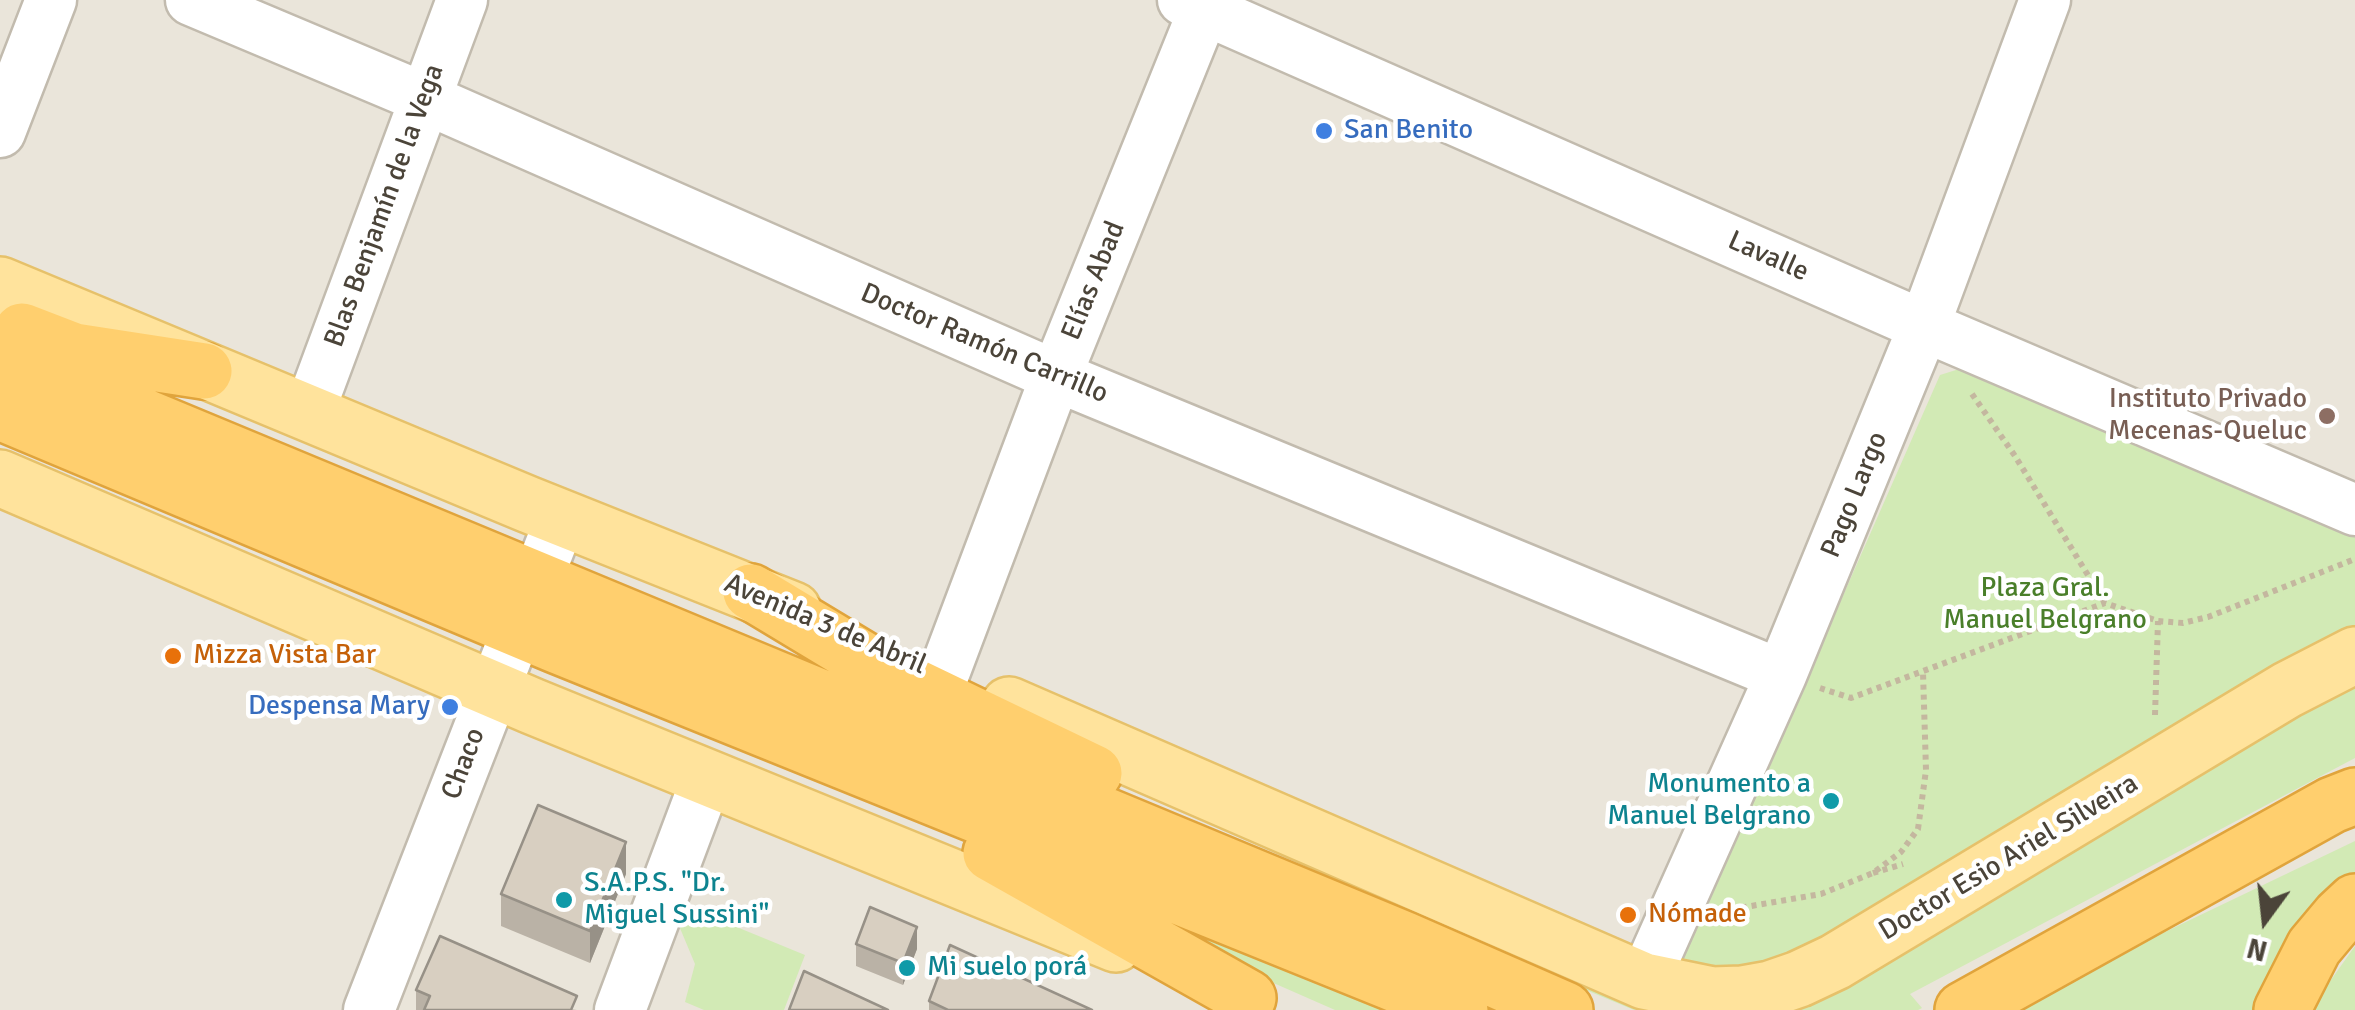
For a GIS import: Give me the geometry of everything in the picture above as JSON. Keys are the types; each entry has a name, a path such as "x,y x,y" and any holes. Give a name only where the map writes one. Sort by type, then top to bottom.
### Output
{"highway":[{"path":"0,322 74,351 204,371"},
{"path":"0,357 1565,1010"},
{"path":"0,412 536,637 1460,1010"},
{"path":"0,443 44,460 240,514"},
{"path":"751,592 882,671 1262,854 1405,940"},
{"path":"536,637 723,732 1005,859 1262,1004"},
{"path":"1963,1010 2332,805 2355,796"},
{"path":"2282,1010 2314,947 2355,902"}],"main road":[{"name":"Avenida 3 de Abril","path":"0,285 561,518 751,592 1644,981"},
{"path":"0,478 493,689 1262,1004"},
{"name":"Doctor Esio Ariel Silveira","path":"1644,981 1712,995 1742,994 1817,971 2287,690 2355,655"}],"street":[{"path":"0,132 51,0"},
{"name":"Doctor Ramón Carrillo","path":"192,0 1056,376 1781,675"},
{"name":"Blas Benjamín de la Vega","path":"309,412 462,0"},
{"name":"Pago Largo","path":"1644,981 1781,675 1924,326 2045,0"},
{"name":"Lavalle","path":"1198,3 1924,326 2355,510"},
{"name":"Elías Abad","path":"943,676 1198,3"},
{"name":"Chaco","path":"369,1010 493,689 536,637 536,578 561,518"},
{"path":"620,1010 707,778"}],"path":[{"path":"1970,391 2106,603 2158,621 2184,623 2355,559"},
{"path":"1781,675 1851,698 2106,603"},
{"path":"2154,730 2158,621"},
{"path":"1671,920 1821,894 1873,873 1901,852 1918,829 1926,770 1923,672"}],"shaded area":[{"path":"0,0 2355,0 2355,1010 0,1010"}],"green space":[{"name":"Plaza Gral. Manuel Belgrano","path":"1973,370 2355,533 2355,634 2300,669 1752,977 1682,962 1940,375"},
{"path":"2355,671 2355,758 1910,994 1922,1008 1918,1010 1634,1010 1406,915 1242,827 1732,1007"},
{"path":"2355,841 2355,874 2338,886 2264,1010 2002,1010"},
{"path":"683,905 805,955 784,1010 704,1010 685,1002 695,964 677,921"},
{"path":"1166,910 1421,1010 1335,1010 1171,938"},
{"path":"2355,946 2355,1010 2314,1010 2321,994"}],"building":[{"name":"S.A.P.S. \"Dr. Miguel Sussini\"","path":"538,805 626,842 590,931 501,894"},
{"path":"870,907 917,927 903,963 856,944"},
{"path":"440,936 577,996 571,1010 424,1010 430,996 416,990"},
{"path":"950,945 1092,1010 948,1010 929,1001"},
{"path":"804,971 888,1010 789,1010"}],"place":[{"name":"San Benito","path":"1324,131"},
{"name":"Instituto Privado Mecenas-Queluc","path":"2327,416"},
{"name":"Mizza Vista Bar","path":"173,656"},
{"name":"Despensa Mary","path":"450,707"},
{"name":"Monumento a Manuel Belgrano","path":"1831,801"},
{"name":"S.A.P.S. \"Dr. Miguel Sussini\"","path":"564,900"},
{"name":"Nómade","path":"1628,915"},
{"name":"Mi suelo porá","path":"907,968"}]}
